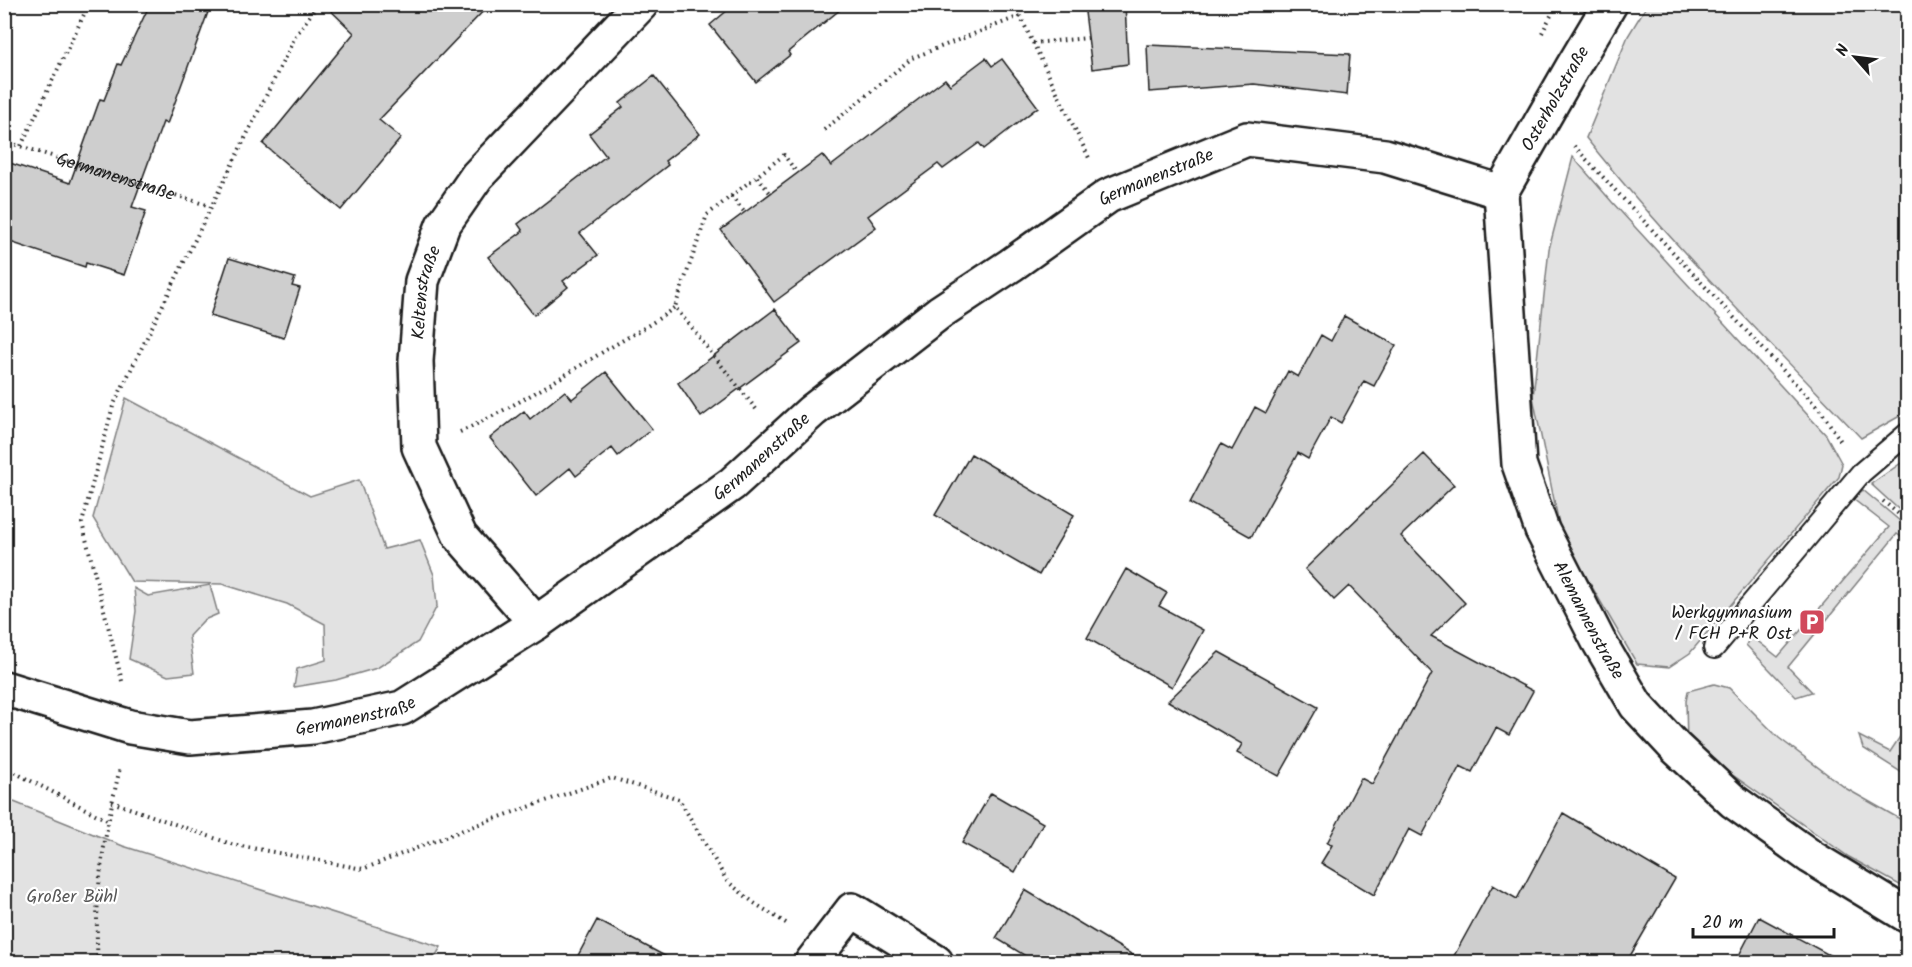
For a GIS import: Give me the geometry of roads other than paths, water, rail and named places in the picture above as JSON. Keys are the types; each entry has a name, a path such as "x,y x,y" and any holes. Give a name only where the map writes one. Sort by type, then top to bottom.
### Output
{"street":[{"name":"Keltenstraße","path":"536,623 460,536 419,447 416,360 422,281 443,225 477,176 641,4"},
{"name":"Osterholzstraße","path":"1501,192 1610,4"},
{"name":"Germanenstraße","path":"4,688 130,727 190,737 313,727 402,708 536,623 732,484 812,411 940,312 1108,196 1247,139 1385,156 1501,192"},
{"name":"Alemannenstraße","path":"1501,192 1519,464 1542,530 1598,640 1636,705 1675,747 1734,801 1810,858 1908,916"},
{"path":"819,955 852,910 936,963"}],"lane":[{"path":"1714,648 1857,478 1908,433"}],"place":[{"name":"Werkgymnasium / FCH P+R Ost","path":"1812,622"}],"park label":[{"name":"Großer Bühl","path":"72,896"}]}
